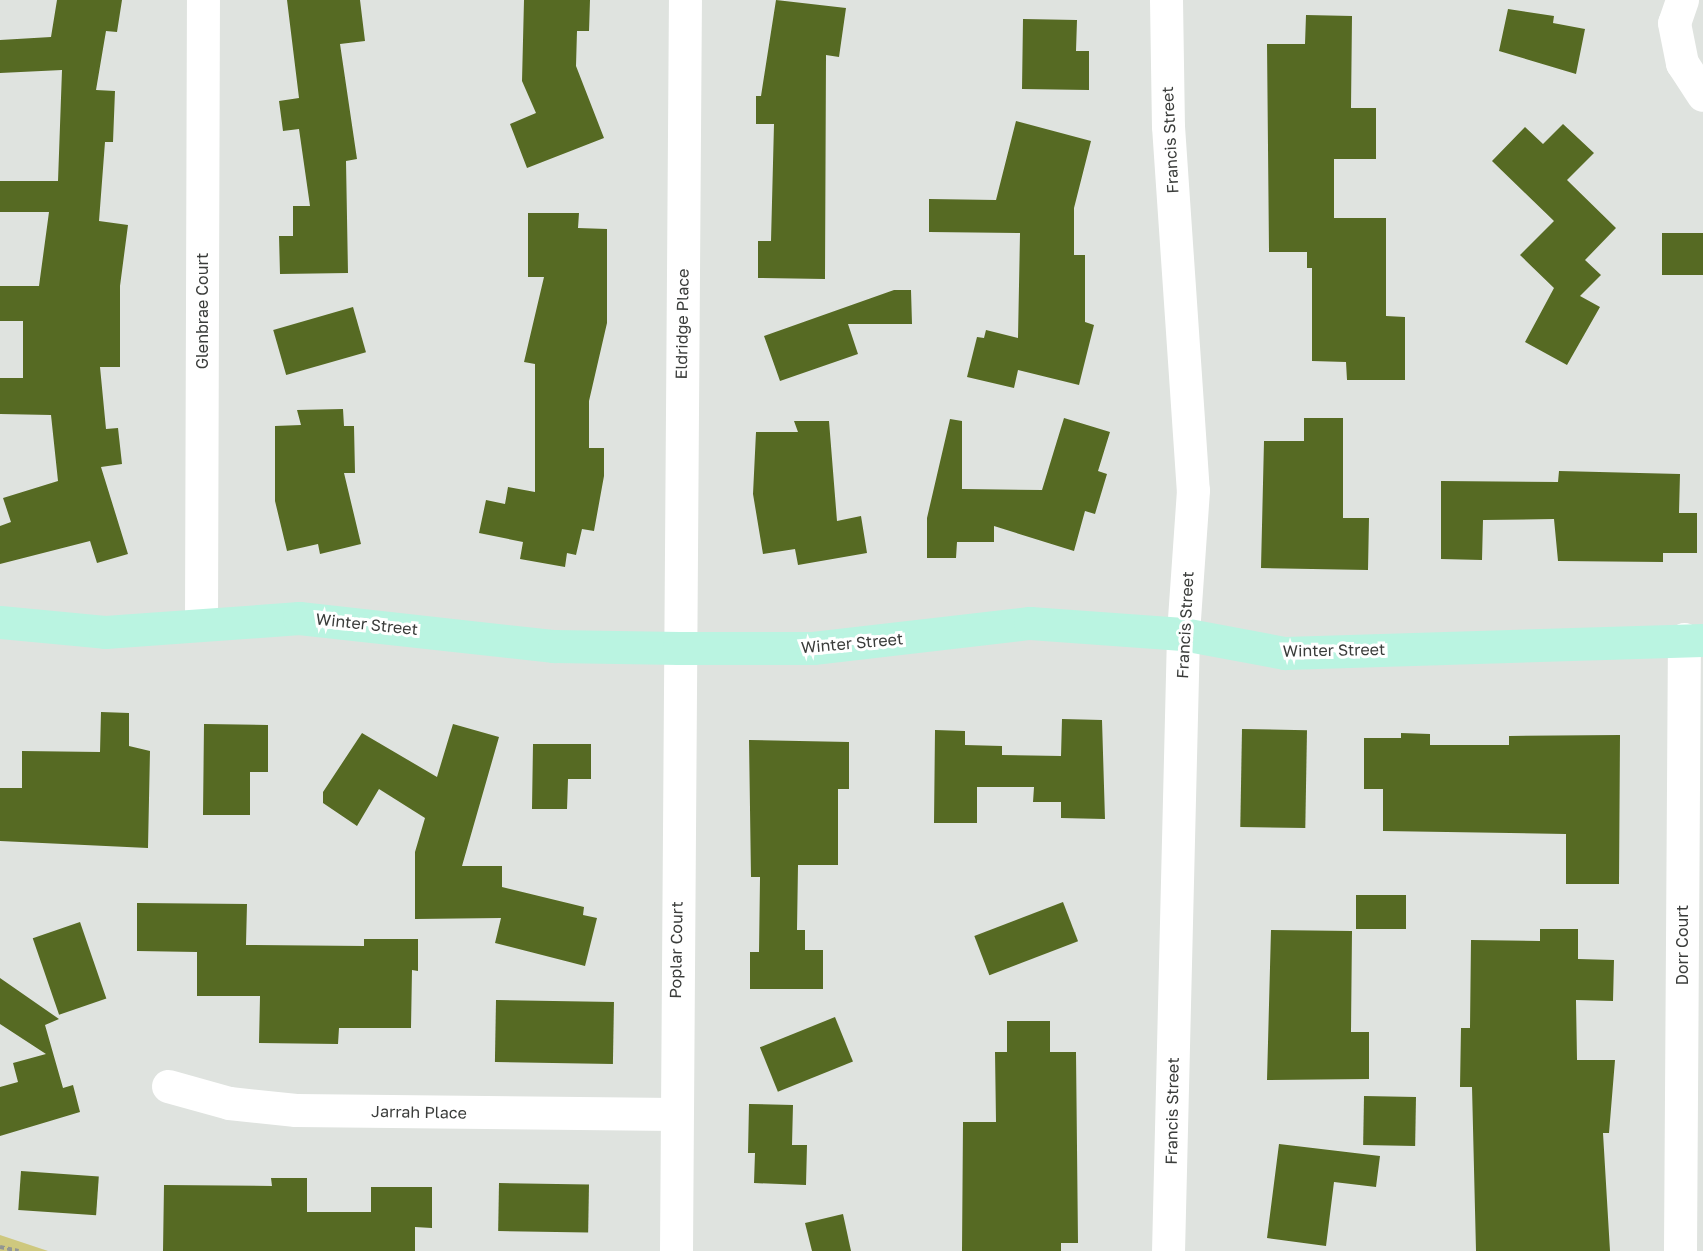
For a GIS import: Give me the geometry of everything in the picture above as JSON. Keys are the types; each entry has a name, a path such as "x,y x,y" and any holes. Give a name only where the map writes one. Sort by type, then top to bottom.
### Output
{"street":[{"name":"Glenbrae Court","path":"201,622 203,0"},
{"name":"Eldridge Place","path":"679,648 685,0"},
{"name":"Francis Street","path":"1166,0 1168,126 1193,489 1183,634 1168,1251"},
{"path":"1682,0 1674,23 1682,63 1703,95"},
{"name":"Winter Street","path":"0,622 105,633 201,622 299,618 544,646 679,648 813,648 1030,623 1183,634 1285,653 1694,639"},
{"name":"Dorr Court","path":"1680,1251 1694,639"},
{"name":"Poplar Court","path":"676,1251 674,1114 679,648"},
{"name":"Jarrah Place","path":"168,1086 229,1103 296,1110 674,1114"}],"path":[{"path":"0,1247 19,1251"}],"shaded area":[{"path":"0,1235 48,1251 0,1251"}],"building":[{"path":"57,0 122,0 117,32 106,31 96,90 115,91 113,142 105,142 99,221 128,225 120,286 120,367 100,367 106,429 118,428 122,464 101,467 128,554 97,563 90,541 0,564 0,526 11,522 3,498 58,481 51,415 0,414 0,378 23,378 23,321 0,321 0,286 39,286 49,212 0,212 0,181 58,181 62,70 0,73 0,40 51,37"},
{"path":"287,0 360,0 365,41 340,44 357,159 346,161 348,273 280,274 279,236 293,236 293,206 310,206 299,129 283,131 279,101 299,98"},
{"path":"524,0 590,0 589,31 577,31 576,66 604,138 527,168 510,124 536,113 522,81"},
{"path":"776,0 846,8 839,57 826,55 825,279 758,278 758,241 771,241 774,124 756,124 756,96 761,96"},
{"path":"1508,9 1554,16 1553,23 1585,29 1576,74 1499,51"},
{"path":"1306,15 1352,16 1351,108 1376,108 1376,159 1334,159 1334,218 1386,218 1386,316 1405,317 1405,380 1347,380 1346,362 1312,361 1312,268 1307,268 1307,252 1269,252 1267,44 1305,44"},
{"path":"1023,19 1077,20 1076,51 1089,51 1089,90 1022,89"},
{"path":"1016,121 1091,141 1074,208 1074,255 1085,255 1085,322 1094,325 1079,385 1018,370 1014,388 967,377 977,337 984,338 986,330 1018,338 1020,233 929,232 929,199 996,200"},
{"path":"1563,124 1594,153 1567,180 1616,228 1585,260 1601,275 1580,296 1600,307 1567,365 1525,342 1554,288 1520,255 1554,221 1492,161 1525,127 1543,144"},
{"path":"528,213 579,213 578,228 607,229 607,323 589,401 589,448 604,448 604,476 594,531 582,529 576,555 567,553 565,567 520,559 523,542 479,533 486,500 505,504 508,487 535,492 535,364 524,362 544,277 528,277"},
{"path":"1662,233 1703,233 1703,275 1662,275"},
{"path":"894,290 911,290 912,324 848,324 858,354 780,381 764,336"},
{"path":"353,307 366,352 286,375 273,330"},
{"path":"343,409 344,426 354,426 355,473 344,473 361,544 320,554 318,544 287,551 275,501 275,426 301,425 297,410"},
{"path":"1064,418 1110,432 1098,471 1107,474 1095,514 1085,511 1074,551 994,526 994,542 957,542 956,558 927,558 927,518 950,419 962,421 962,489 1042,490"},
{"path":"1304,418 1343,418 1343,518 1369,518 1368,570 1261,568 1264,441 1304,441"},
{"path":"794,421 829,421 837,521 861,516 867,553 798,565 795,549 763,554 753,494 756,432 798,432"},
{"path":"1559,471 1680,474 1679,513 1697,513 1697,553 1663,553 1663,562 1558,561 1554,519 1483,520 1482,560 1441,559 1441,481 1558,482"},
{"path":"101,712 129,713 129,746 150,751 148,848 0,841 0,788 22,788 22,751 100,752"},
{"path":"1062,719 1102,720 1105,819 1061,818 1061,802 1033,802 1034,787 977,787 977,823 934,823 935,730 965,731 965,745 1002,746 1002,755 1061,756"},
{"path":"204,724 268,725 268,772 250,772 250,815 203,815"},
{"path":"453,724 499,737 462,866 502,866 502,887 584,907 583,915 597,918 585,966 495,943 501,918 415,919 415,852 425,818 379,789 357,826 323,803 323,792 362,733 437,777"},
{"path":"1242,729 1307,730 1305,828 1240,827"},
{"path":"1401,733 1430,734 1430,745 1509,745 1509,736 1620,735 1619,884 1566,884 1566,834 1383,831 1383,789 1364,789 1364,738 1401,738"},
{"path":"749,740 849,742 849,789 838,789 838,865 798,865 797,930 805,930 805,950 823,950 823,989 750,989 750,952 759,952 760,877 751,877"},
{"path":"533,744 591,744 591,779 568,779 567,809 532,809"},
{"path":"1356,895 1406,895 1406,929 1356,929"},
{"path":"1063,902 1078,941 989,975 974,936"},
{"path":"137,903 247,904 246,945 364,946 364,939 418,939 418,971 412,970 411,1028 339,1028 338,1044 259,1043 260,996 197,996 197,952 137,951"},
{"path":"80,922 106,999 59,1015 33,938"},
{"path":"1540,929 1578,929 1578,959 1614,960 1613,1001 1576,1000 1577,1060 1615,1060 1609,1133 1603,1133 1610,1251 1476,1251 1472,1087 1460,1087 1461,1028 1470,1028 1471,940 1540,941"},
{"path":"1271,930 1352,931 1351,1032 1369,1032 1369,1079 1267,1080"},
{"path":"0,978 59,1019 45,1025 63,1088 73,1085 80,1112 0,1136 0,1087 18,1082 13,1063 46,1054 0,1024"},
{"path":"496,1000 614,1002 613,1064 495,1062"},
{"path":"835,1017 853,1062 778,1092 760,1047"},
{"path":"1007,1021 1050,1021 1050,1052 1076,1052 1078,1243 1061,1243 1061,1251 962,1251 963,1122 996,1122 995,1052 1007,1052"},
{"path":"1364,1096 1416,1097 1415,1146 1363,1145"},
{"path":"749,1104 793,1105 792,1145 807,1145 806,1185 754,1183 755,1153 748,1153"},
{"path":"1279,1144 1380,1156 1376,1187 1334,1182 1326,1246 1267,1238"},
{"path":"21,1171 99,1176 96,1215 18,1210"},
{"path":"271,1178 307,1178 307,1212 371,1212 371,1187 432,1187 432,1228 415,1227 415,1251 163,1251 164,1185 272,1186"},
{"path":"499,1183 589,1185 588,1233 498,1231"},
{"path":"843,1214 851,1251 812,1251 805,1223"}]}
